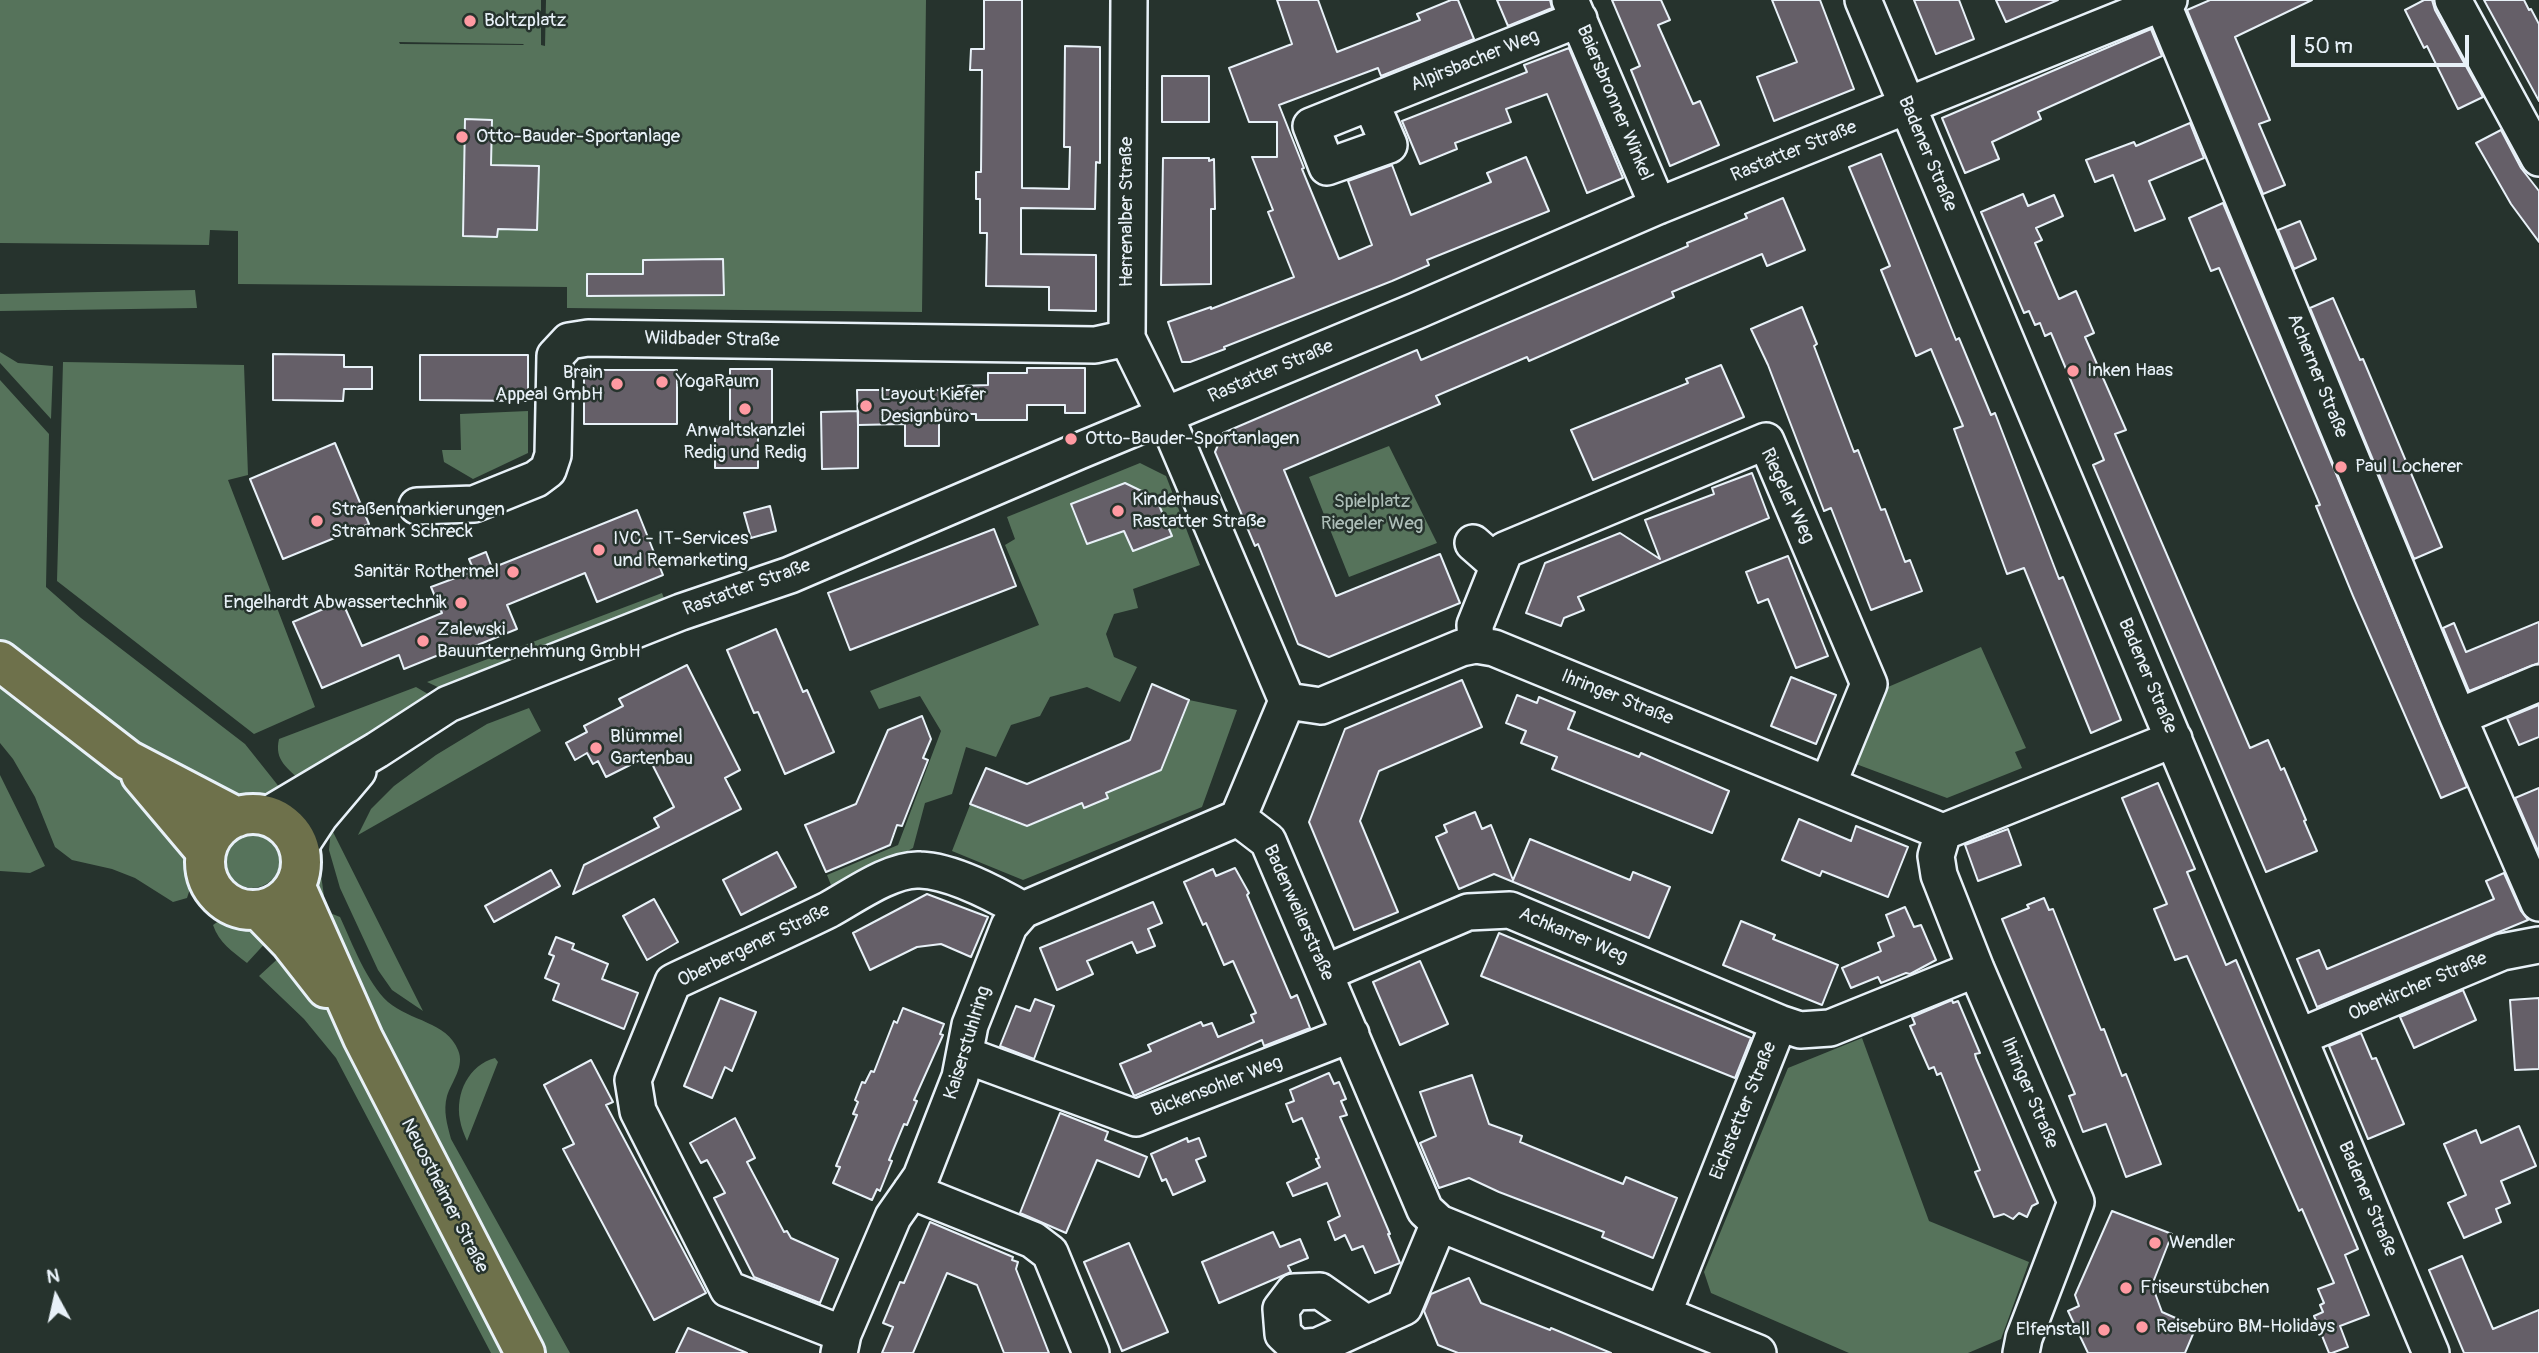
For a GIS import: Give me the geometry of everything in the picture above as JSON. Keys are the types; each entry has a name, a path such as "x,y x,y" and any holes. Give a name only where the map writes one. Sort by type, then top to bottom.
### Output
{"main road":[{"name":"Neuostheimer Straße","path":"0,661 128,760 206,852"},
{"name":"Neuostheimer Straße","path":"128,760 251,816 281,823 292,834 297,866 363,1038 525,1353"},
{"path":"251,816 222,825 212,837 206,852 205,868 209,883 219,896 230,905 244,910 259,910 280,901 297,866"},
{"name":"Neuostheimer Straße","path":"259,910 290,942 363,1038"}],"street":[{"name":"Herrenalber Straße","path":"1129,0 1127,338 1165,415"},
{"name":"Badener Straße","path":"1863,0 2431,1353"},
{"path":"2453,0 2539,158"},
{"name":"Rastatter Straße","path":"251,816 377,750 448,704 681,612 790,575 1658,206 2165,1"},
{"name":"Acherner Straße","path":"2165,1 2458,717 2539,902"},
{"name":"Alpirsbacher Weg","path":"1371,103 1575,10"},
{"name":"Baiersbronner Winkel","path":"1575,10 1658,206"},
{"name":"Wildbader Straße","path":"417,506 474,504 536,480 548,470 553,455 555,356 569,341 588,338 1096,345 1127,338"},
{"path":"1023,910 1238,818 1287,701 1165,415"},
{"name":"Riegeler Weg","path":"1476,645 1475,625 1486,554 1505,550 1766,441 1869,684 1828,784"},
{"path":"1287,701 1321,706 1461,648 1476,645"},
{"name":"Ihringer Straße","path":"1476,645 1494,648 1943,832 1936,856 1939,875 1976,969 2076,1202 2024,1338 2021,1353"},
{"path":"2458,717 2539,683"},
{"path":"1943,832 2174,739"},
{"name":"Rastatter Straße","path":"297,866 344,787 377,750"},
{"name":"Badenweilerstraße","path":"1238,818 1268,841 1425,1210 1439,1223"},
{"name":"Oberbergener Straße","path":"841,1343 728,1289 638,1111 633,1080 673,982 895,875 917,869 939,873 998,896 1023,910"},
{"name":"Kaiserstuhlring","path":"841,1343 893,1216 921,1177 960,1077 970,1025 1009,926 1023,910"},
{"name":"Achkarrer Weg","path":"1325,972 1468,912 1510,910 1779,1023"},
{"name":"Oberkircher Straße","path":"2299,1037 2502,952 2539,945"},
{"name":"Eichstetter Straße","path":"1663,1314 1779,1023 1800,1030 1830,1028 1976,969"},
{"name":"Bickensohler Weg","path":"965,1055 1136,1118 1351,1034"},
{"path":"911,1191 1033,1240 1050,1253 1091,1353"},
{"path":"1367,1324 1404,1307 1439,1223 1758,1353"}],"green space":[{"name":"Otto-Bauder-Sportanlage","path":"0,0 541,0 541,45 545,46 546,0 926,0 922,312 567,308 567,287 238,284 238,231 210,230 209,245 0,243","holes":["399,42 523,44 400,44"]},
{"path":"195,290 197,308 0,311 0,294"},
{"path":"0,352 18,363 53,366 51,419 0,363"},
{"path":"63,362 244,365 248,475 228,480 315,707 254,734 57,581"},
{"path":"0,380 49,434 46,587 81,618 245,744 284,793 247,800 225,798 154,760 0,645"},
{"path":"528,411 528,453 473,479 444,462 442,450 461,450 460,414"},
{"name":"Spielplatz Riegeler Weg","path":"1389,446 1437,543 1349,577 1309,477"},
{"path":"1140,463 1166,476 1200,565 1133,589 1138,608 1114,614 1106,634 1114,657 1137,667 1120,702 1087,687 1050,697 1040,716 1011,725 996,757 966,747 952,794 925,803 913,848 833,890 827,875 898,845 941,731 920,696 879,709 870,691 1039,625 1005,545 1015,539 1007,517"},
{"path":"662,593 665,601 474,674 442,689 427,682"},
{"path":"1981,647 2026,748 2015,752 2022,768 1947,798 1856,764 1888,687"},
{"path":"0,679 115,770 188,856 192,883 187,898 173,902 135,878 112,869 72,860 55,847 35,797 13,759 0,743"},
{"path":"416,687 428,694 302,782 280,759 279,739"},
{"path":"1189,700 1237,710 1202,807 1023,880 952,851 970,805 1027,827 1081,803 1084,808 1108,798 1106,793 1161,770"},
{"path":"529,708 541,731 358,835 371,809 394,786 436,755 487,724"},
{"path":"0,775 45,866 30,873 0,871"},
{"path":"331,828 423,1011 392,990 378,970 340,888 329,850"},
{"path":"252,832 267,837 275,845 280,860 275,875 267,883 252,888 237,883 229,875 224,860 229,845 237,837"},
{"path":"317,847 324,896 315,905 305,875 309,853"},
{"path":"330,913 340,917 361,962 380,994 397,1008 446,1033 458,1050 459,1068 445,1107 451,1139 570,1353 539,1353 320,919"},
{"path":"223,918 239,919 269,939 247,963 219,937 213,925"},
{"path":"284,953 320,997 345,1040 511,1353 491,1353 336,1058 304,1019 259,976"},
{"path":"1862,1038 1929,1221 2029,1262 2001,1339 1968,1353 1849,1353 1711,1293 1704,1272 1788,1068"},
{"path":"495,1058 498,1062 467,1141 459,1110 462,1090 478,1067"}],"building":[{"path":"984,0 1022,0 1022,188 1069,189 1070,147 1064,147 1065,46 1100,47 1100,163 1096,162 1095,209 1021,208 1021,254 1096,255 1096,311 1049,310 1049,287 986,286 987,233 980,233 980,199 976,199 976,172 981,172 982,70 970,70 971,49 984,49"},
{"path":"1277,0 1318,0 1337,52 1420,20 1417,14 1451,0 1458,0 1474,39 1381,76 1378,68 1279,105 1339,259 1372,245 1348,181 1392,165 1411,215 1491,182 1487,173 1526,157 1549,211 1427,260 1429,265 1392,281 1224,347 1225,349 1190,362 1182,362 1168,322 1211,309 1294,277 1268,212 1273,210 1252,157 1277,157 1277,122 1249,122 1229,68 1292,44"},
{"path":"1497,0 1550,0 1552,8 1508,26"},
{"path":"1612,0 1661,0 1670,20 1658,25 1693,104 1700,101 1719,145 1670,166 1631,70 1640,66"},
{"path":"1772,0 1820,0 1854,89 1774,121 1757,77 1797,62"},
{"path":"1914,0 1959,0 1974,39 1936,54"},
{"path":"1996,0 2058,0 2006,22"},
{"path":"2210,0 2312,0 2235,37 2270,120 2259,124 2285,185 2263,194 2187,10"},
{"path":"2424,0 2432,0 2483,97 2458,109 2427,46 2424,48 2405,10"},
{"path":"2484,0 2524,0 2529,10 2531,9 2539,24 2539,101"},
{"path":"2151,29 2162,56 2038,112 2041,119 1992,142 1999,159 1965,173 1942,118"},
{"path":"1569,48 1623,178 1587,193 1547,94 1506,109 1511,122 1455,143 1457,149 1420,164 1402,121 1527,72 1524,65"},
{"path":"1162,76 1209,76 1209,122 1162,122"},
{"path":"465,119 492,120 491,165 539,166 537,230 498,229 497,237 463,236"},
{"path":"2190,123 2204,158 2149,181 2165,219 2135,231 2113,175 2095,182 2086,160 2134,142 2136,146"},
{"path":"2501,130 2521,168 2539,191 2539,242 2511,204 2476,143"},
{"path":"1881,154 1956,340 1959,338 1991,415 1995,413 2059,579 2063,577 2121,720 2091,733 2024,568 2007,574 1954,429 1963,426 1931,349 1916,356 1881,270 1890,266 1849,167"},
{"path":"1163,158 1214,159 1215,209 1211,209 1211,284 1161,285"},
{"path":"2023,194 2028,206 2054,195 2063,216 2036,228 2042,240 2035,243 2059,299 2076,291 2094,333 2085,337 2126,430 2115,434 2250,748 2268,740 2281,770 2284,768 2306,820 2304,821 2317,851 2266,872 2093,465 2104,460 2051,333 2045,336 2040,323 2035,325 2029,311 2024,313 1981,212"},
{"path":"1783,198 1805,250 1767,266 1762,254 1672,292 1674,297 1529,361 1527,357 1436,396 1440,404 1284,470 1336,596 1440,554 1460,603 1329,657 1298,644 1258,544 1255,546 1215,452 1223,433 1417,350 1421,360 1688,246 1687,243 1747,218 1745,214"},
{"path":"2223,203 2467,787 2441,798 2353,596 2316,506 2320,505 2219,268 2211,271 2189,218"},
{"path":"2300,221 2316,259 2294,269 2278,230"},
{"path":"723,259 724,295 587,296 587,274 643,274 643,260"},
{"path":"2333,298 2360,360 2363,359 2442,547 2414,559 2310,308"},
{"path":"1802,307 1854,452 1858,450 1881,510 1885,509 1905,562 1910,560 1922,591 1871,610 1831,508 1824,511 1768,365 1751,329"},
{"path":"273,354 344,355 344,367 372,367 372,389 344,389 343,401 273,400"},
{"path":"420,355 528,355 528,401 420,400"},
{"path":"1721,365 1744,417 1593,480 1571,430 1688,383 1686,379"},
{"path":"1027,368 1085,368 1085,413 1065,413 1065,405 1027,405 1027,420 976,420 976,414 939,414 939,446 905,446 905,424 858,425 857,390 958,390 958,386 988,385 988,373 1027,373"},
{"path":"730,369 772,369 772,427 758,427 758,468 715,468 715,426 730,426"},
{"path":"584,370 677,370 677,424 584,424"},
{"path":"858,411 858,468 822,469 821,412"},
{"path":"335,443 369,524 283,559 250,479"},
{"path":"1752,473 1769,518 1578,597 1584,610 1564,618 1561,626 1526,613 1545,563 1620,533 1660,559 1645,520 1714,494 1712,488"},
{"name":"Kinderhaus Rastatter Straße","path":"1125,483 1156,498 1172,536 1133,551 1124,531 1087,544 1071,504"},
{"path":"770,506 776,531 751,538 744,513"},
{"path":"637,510 663,575 597,602 585,573 507,605 517,629 458,653 456,648 404,669 399,655 322,688 293,622 342,601 362,646 442,613 431,587 474,571 469,559 486,552 492,568"},
{"path":"994,529 1016,586 850,650 828,593"},
{"path":"1788,556 1828,656 1796,668 1768,599 1758,603 1746,572"},
{"path":"2539,622 2539,663 2469,691 2443,628 2454,623 2466,652"},
{"path":"776,629 803,692 807,690 834,752 785,774 758,712 754,713 727,650"},
{"path":"687,665 740,770 725,778 741,809 573,894 584,865 659,827 654,818 674,807 648,756 606,777 598,761 593,764 587,753 575,760 566,743 587,732 584,726 623,706 619,699"},
{"path":"1791,677 1836,695 1816,744 1771,726"},
{"path":"1462,680 1482,727 1379,771 1360,821 1398,912 1354,930 1309,822 1345,729"},
{"path":"1152,684 1189,700 1161,770 1106,793 1108,798 1084,808 1082,803 1027,826 970,804 986,768 1027,784 1130,740"},
{"path":"1517,695 1537,703 1539,697 1575,712 1568,729 1639,757 1641,753 1729,791 1712,833 1552,769 1557,757 1521,743 1526,731 1506,723"},
{"path":"2539,705 2539,737 2519,745 2507,718"},
{"path":"922,716 931,739 923,758 928,760 902,826 897,825 890,845 826,872 805,825 856,804 888,730"},
{"path":"2158,783 2195,869 2187,872 2226,965 2236,960 2358,1249 2345,1255 2369,1315 2340,1326 2348,1347 2332,1353 2329,1353 2314,1316 2323,1312 2320,1305 2324,1303 2318,1289 2334,1283 2302,1209 2299,1211 2187,956 2175,960 2154,909 2167,904 2122,798"},
{"path":"2539,788 2539,853 2515,798"},
{"path":"1475,812 1482,829 1491,825 1513,880 1530,839 1630,880 1633,872 1670,887 1649,938 1494,874 1459,889 1436,837 1447,832 1444,825"},
{"path":"1799,819 1851,841 1856,826 1908,847 1888,897 1822,871 1820,876 1782,860"},
{"path":"2008,829 2021,865 1978,881 1965,845"},
{"path":"777,852 796,887 741,915 723,880"},
{"path":"1235,868 1249,893 1247,895 1291,998 1297,995 1310,1028 1264,1046 1262,1040 1134,1096 1120,1064 1151,1051 1148,1045 1201,1022 1203,1026 1212,1023 1218,1037 1254,1022 1251,1015 1256,1013 1233,961 1224,965 1184,882 1213,869 1216,876"},
{"path":"551,870 560,886 494,922 485,906"},
{"path":"2504,873 2521,911 2528,920 2317,1007 2297,959 2319,950 2327,969 2494,899 2486,881"},
{"path":"927,894 988,917 971,957 941,944 917,947 870,970 853,933"},
{"path":"2044,898 2049,910 2053,909 2122,1076 2126,1074 2161,1164 2126,1177 2106,1124 2083,1132 2069,1096 2075,1094 2002,919 2029,908 2027,905"},
{"path":"654,899 678,942 647,960 623,916"},
{"path":"1153,902 1162,923 1148,929 1155,946 1137,953 1132,942 1087,961 1093,974 1057,990 1040,948"},
{"path":"1905,907 1914,927 1921,925 1936,960 1910,974 1906,973 1881,983 1878,977 1851,988 1842,968 1881,951 1878,943 1894,936 1886,915"},
{"path":"1741,921 1775,935 1773,939 1838,965 1822,1005 1723,965"},
{"path":"1499,933 1751,1038 1735,1078 1481,976"},
{"path":"556,937 574,944 572,949 608,964 602,979 638,993 624,1029 553,1000 559,984 545,978 554,956 549,954"},
{"path":"1420,961 1448,1024 1400,1045 1373,982"},
{"path":"2463,990 2476,1020 2414,1048 2400,1017"},
{"path":"720,998 756,1012 732,1071 725,1067 712,1098 684,1086"},
{"path":"2539,998 2539,1069 2515,1070 2510,1000"},
{"path":"1035,999 1054,1006 1034,1059 1000,1046 1016,1006 1030,1011"},
{"path":"1952,1000 1953,1003 1958,1001 1980,1053 1975,1054 1976,1058 2038,1203 2032,1206 2027,1217 2019,1213 2013,1219 2004,1214 1994,1217 1975,1172 1980,1170 1941,1073 1937,1075 1934,1067 1929,1069 1910,1026 1915,1024 1912,1017"},
{"path":"903,1008 944,1024 940,1034 943,1035 914,1100 917,1101 907,1125 904,1124 889,1160 892,1161 880,1191 877,1189 872,1200 833,1183 840,1167 836,1166 857,1115 853,1114 858,1102 855,1100 862,1082 865,1083 871,1071 874,1072 894,1021 897,1023"},
{"path":"2361,1033 2372,1059 2376,1058 2404,1124 2368,1139 2329,1046"},
{"path":"591,1060 613,1102 606,1105 706,1293 654,1320 563,1149 574,1144 544,1085"},
{"path":"1329,1073 1334,1084 1339,1082 1346,1099 1341,1101 1347,1115 1340,1117 1400,1263 1375,1273 1363,1246 1352,1250 1345,1235 1335,1240 1328,1222 1340,1216 1327,1183 1293,1196 1287,1183 1320,1167 1316,1159 1319,1158 1302,1118 1293,1122 1286,1104 1294,1101 1290,1090"},
{"path":"1472,1075 1489,1124 1522,1136 1520,1142 1623,1184 1626,1177 1677,1198 1653,1258 1602,1237 1604,1232 1469,1178 1439,1188 1420,1143 1436,1136 1420,1092"},
{"path":"1060,1113 1108,1132 1105,1140 1147,1157 1139,1177 1097,1160 1066,1233 1020,1213"},
{"path":"735,1118 755,1158 747,1162 784,1232 787,1231 791,1238 838,1259 820,1303 754,1277 714,1198 725,1193 707,1160 701,1163 690,1143"},
{"path":"2519,1126 2536,1166 2501,1181 2510,1203 2496,1209 2501,1222 2464,1238 2448,1203 2466,1195 2444,1144 2476,1130 2481,1143"},
{"path":"1187,1138 1188,1142 1199,1138 1206,1156 1196,1160 1205,1181 1173,1195 1166,1179 1162,1181 1151,1154"},
{"path":"2112,1211 2172,1234 2152,1285 2162,1312 2196,1327 2185,1353 2088,1353 2068,1311 2079,1306 2075,1295"},
{"path":"930,1222 1013,1257 1012,1260 1018,1262 1016,1269 1049,1353 1004,1353 977,1285 947,1273 913,1353 882,1353 893,1327 883,1323 900,1282 904,1283"},
{"path":"1273,1232 1280,1247 1300,1239 1308,1258 1288,1266 1291,1272 1219,1303 1202,1262"},
{"path":"1129,1243 1168,1332 1122,1351 1084,1262"},
{"path":"2462,1256 2493,1329 2539,1310 2539,1353 2464,1353 2429,1270"},
{"path":"1469,1278 1481,1303 1611,1353 1458,1353 1438,1345 1424,1311 1431,1294"},
{"path":"688,1328 747,1353 676,1353"}],"place":[{"name":"Boltzplatz","path":"470,21"},
{"name":"Otto-Bauder-Sportanlage","path":"462,137"},
{"name":"Inken Haas","path":"2073,371"},
{"name":"YogaRaum","path":"662,382"},
{"name":"Brain Appeal GmbH","path":"617,384"},
{"name":"Layout Kiefer Designbüro","path":"866,406"},
{"name":"Anwaltskanzlei Redig und Redig","path":"745,409"},
{"name":"Otto-Bauder-Sportanlagen","path":"1071,439"},
{"name":"Paul Locherer","path":"2341,467"},
{"name":"Kinderhaus Rastatter Straße","path":"1118,511"},
{"name":"Straßenmarkierungen Stramark Schreck","path":"317,521"},
{"name":"IVC - IT-Services und Remarketing","path":"599,550"},
{"name":"Sanitär Rothermel","path":"513,572"},
{"name":"Engelhardt Abwassertechnik","path":"461,603"},
{"name":"Zalewski Bauunternehmung GmbH","path":"423,641"},
{"name":"Blümmel Gartenbau","path":"596,748"},
{"name":"Wendler","path":"2155,1243"},
{"name":"Friseurstübchen","path":"2126,1288"},
{"name":"Reisebüro BM-Holidays","path":"2142,1327"},
{"name":"Elfenstall","path":"2104,1330"}]}
